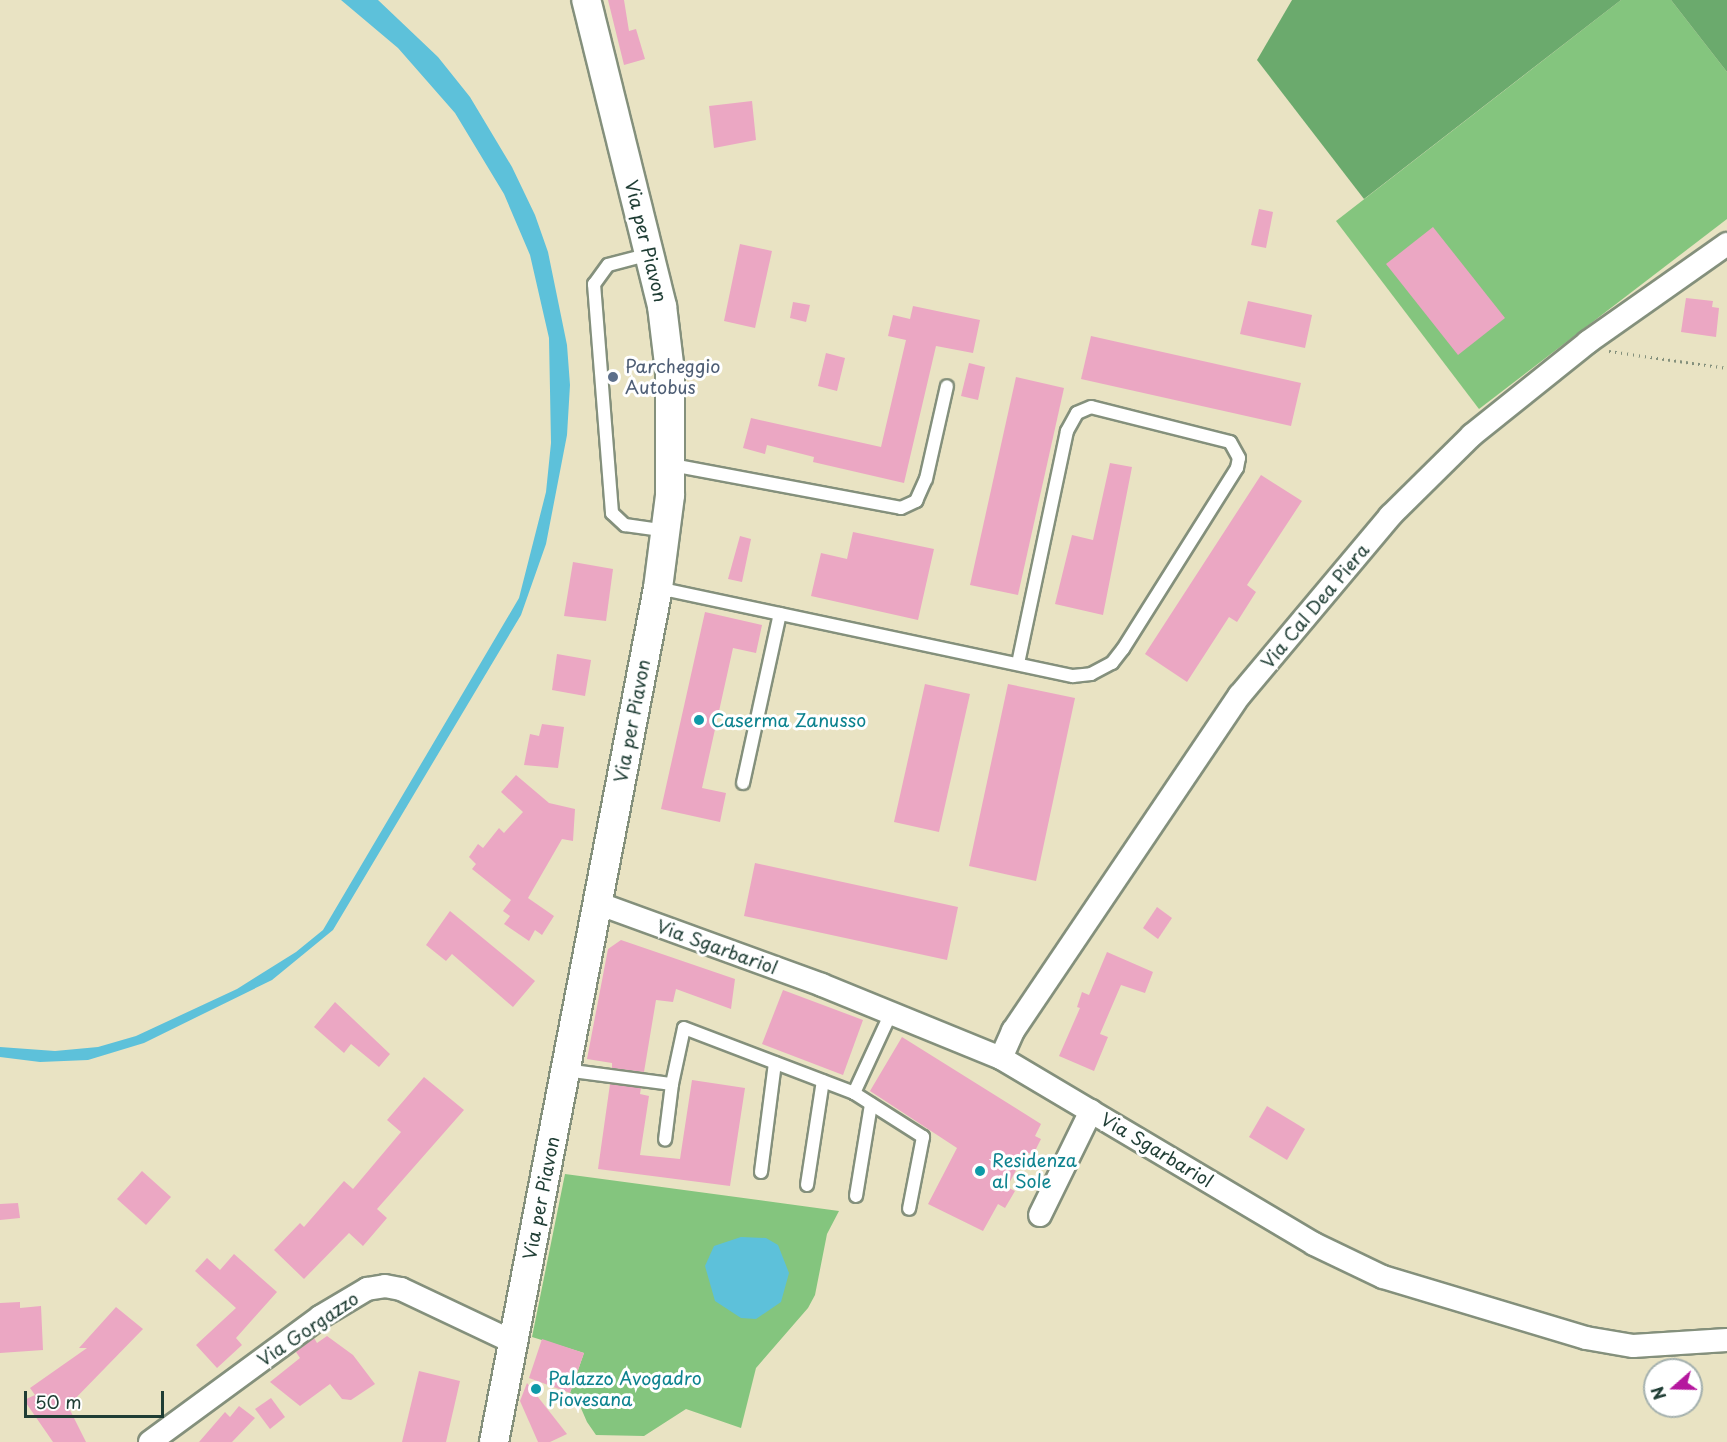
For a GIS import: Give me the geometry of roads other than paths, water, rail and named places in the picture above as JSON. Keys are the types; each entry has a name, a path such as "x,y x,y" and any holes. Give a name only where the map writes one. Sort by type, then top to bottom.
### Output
{"street":[{"name":"Via per Piavon","path":"495,1442 658,588 667,531 672,465 667,344 651,254 586,0"},
{"name":"Via Cal Dea Piera","path":"1001,1058 1013,1031 1240,695 1390,516 1472,435 1588,342 1727,244"},
{"name":"Via Sgarbariol","path":"597,903 891,1013 1001,1058 1314,1244 1425,1293 1598,1340 1633,1346 1727,1340"},
{"path":"1040,1215 1091,1111"},
{"name":"Via Gorgazzo","path":"150,1442 320,1317 367,1289 401,1289 484,1332 513,1342"}],"lane":[{"path":"651,254 608,266 594,284 612,513 625,525 667,531"},
{"path":"672,465 901,508 916,501 926,479 947,386"},
{"path":"658,588 1018,664 1082,676 1112,663 1237,468 1239,458 1230,441 1091,407 1077,413 1067,431 1018,664"},
{"path":"743,783 780,614"},
{"path":"854,1093 891,1013"},
{"path":"665,1140 672,1084 684,1028 854,1093 923,1137 909,1209"},
{"path":"761,1172 775,1063"},
{"path":"565,1070 672,1084"},
{"path":"807,1185 823,1081"},
{"path":"856,1196 871,1104"}],"water":[{"path":"341,0 378,0 438,57 470,97 512,167 535,215 548,252 567,345 570,385 567,435 546,544 521,615 333,930 272,980 144,1043 88,1060 40,1062 0,1057 0,1047 55,1051 98,1047 136,1036 237,989 296,952 323,930 519,598 546,492 551,443 549,338 530,255 504,194 455,113 398,48"},
{"path":"741,1237 766,1238 778,1245 789,1273 781,1302 756,1319 741,1318 715,1301 705,1266 714,1246"}],"place":[{"name":"Parcheggio Autobus","path":"613,377"},
{"name":"Caserma Zanusso","path":"699,720"},
{"name":"Residenza al Sole","path":"980,1171"},
{"name":"Palazzo Avogadro Piovesana","path":"536,1389"}]}
